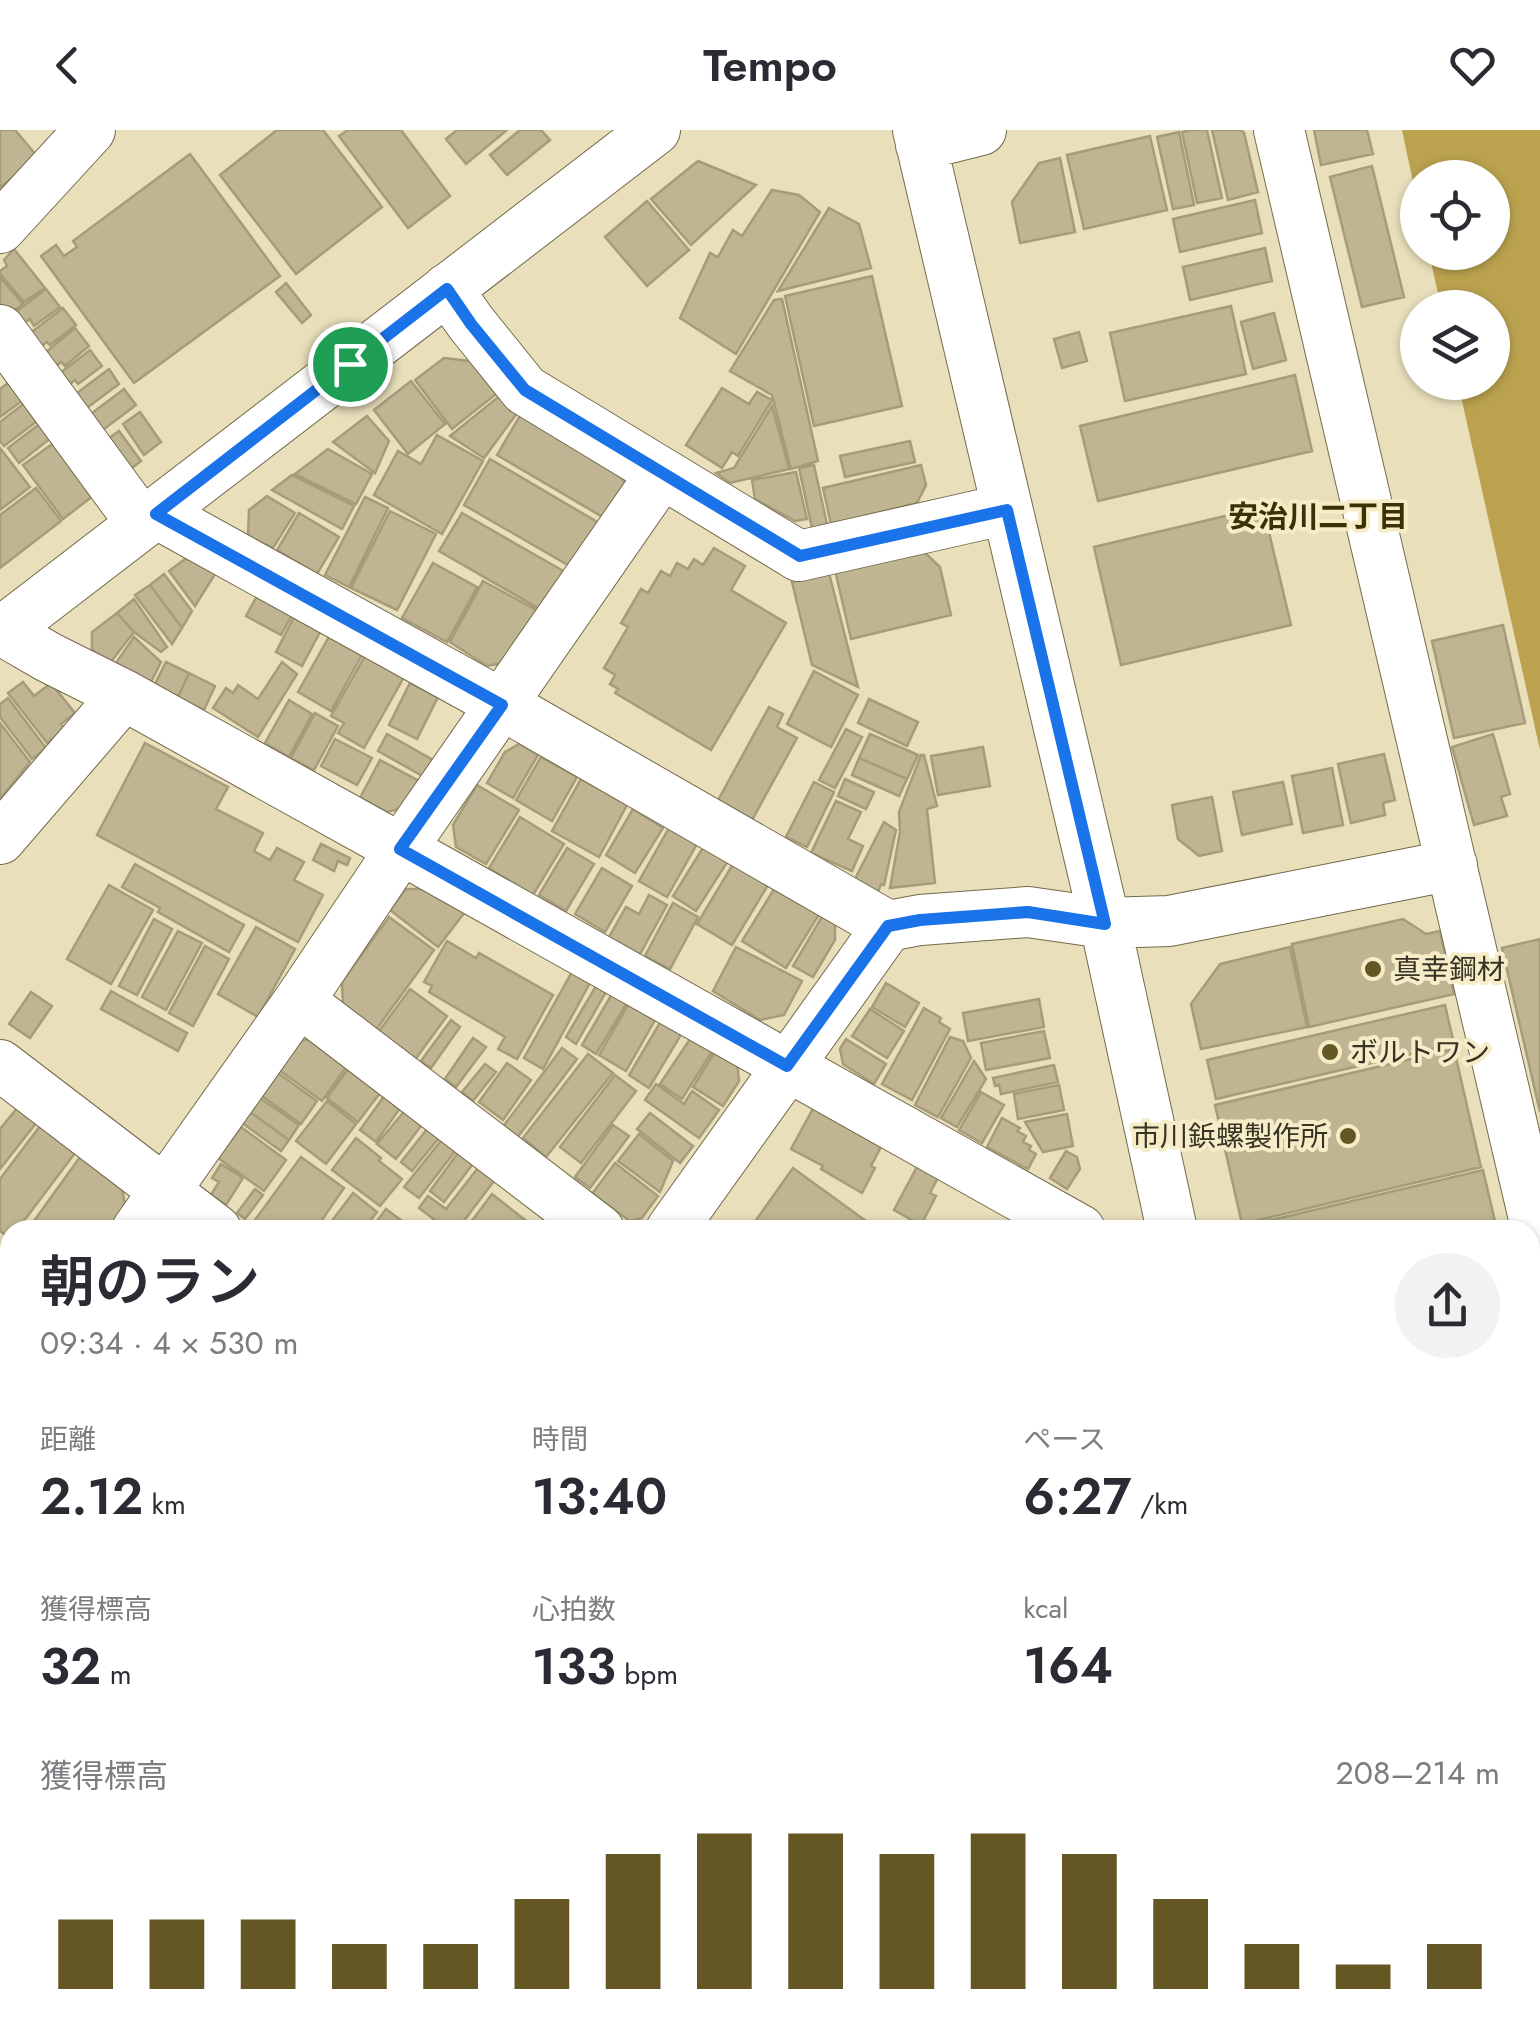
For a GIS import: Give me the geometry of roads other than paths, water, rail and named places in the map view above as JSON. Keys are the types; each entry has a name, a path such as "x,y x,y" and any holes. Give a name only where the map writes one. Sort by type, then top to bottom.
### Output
{"street":[{"path":"0,228 90,130"},
{"path":"654,130 1,631 124,695 1062,1220"},
{"path":"981,130 920,138 1105,924 1170,1220"},
{"path":"1279,130 1534,1220"},
{"path":"447,289 525,390 800,556 1007,510"},
{"path":"0,330 149,519 502,705 888,926 1028,912 1105,924 1169,921 1452,865"},
{"path":"152,1211 662,473"},
{"path":"0,838 124,695"},
{"path":"678,1220 888,926"},
{"path":"299,1001 586,1220"},
{"path":"0,1064 152,1211 182,1220"}],"place":[{"name":"真幸鋼材","path":"1373,969"},
{"name":"ボルトワン","path":"1330,1052"},
{"name":"市川鋲螺製作所","path":"1348,1136"}],"district":[{"name":"安治川二丁目","path":"1318,516"}]}
